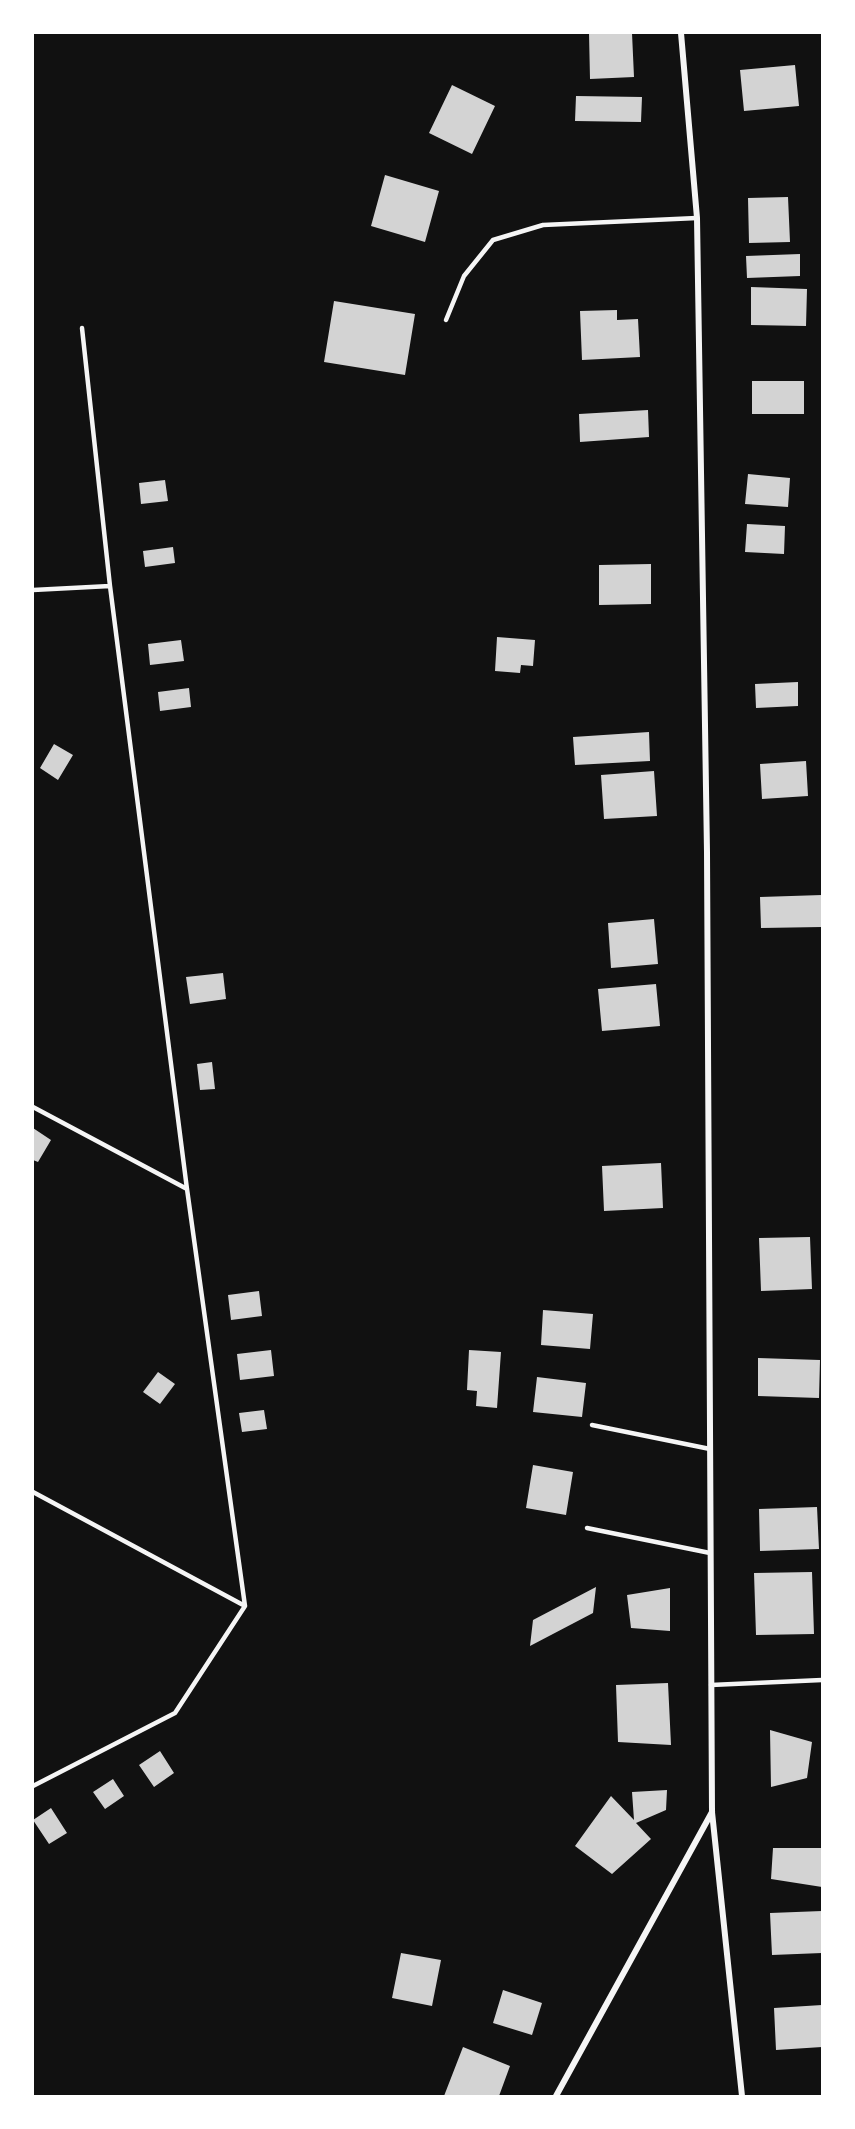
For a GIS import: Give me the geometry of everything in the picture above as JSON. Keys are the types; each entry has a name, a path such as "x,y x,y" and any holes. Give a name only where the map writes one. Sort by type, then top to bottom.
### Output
{"street":[{"path":"681,33 697,218 707,852 712,1812 741,2096"},
{"path":"556,2096 712,1812"}],"lane":[{"path":"446,320 464,276 493,240 543,225 697,218"},
{"path":"33,1786 175,1713 244,1606 187,1189 110,586 82,328"},
{"path":"33,590 110,586"},
{"path":"33,1107 187,1189"},
{"path":"592,1425 710,1449"},
{"path":"33,1492 244,1606"},
{"path":"587,1528 710,1553"},
{"path":"711,1685 822,1680"}],"building":[{"path":"589,33 632,33 634,77 590,79"},
{"path":"795,65 799,106 744,111 740,70"},
{"path":"452,85 495,106 472,154 429,133"},
{"path":"576,96 642,97 641,122 575,121"},
{"path":"385,175 439,191 425,242 371,226"},
{"path":"788,197 790,242 749,243 748,198"},
{"path":"800,254 800,276 747,278 746,256"},
{"path":"751,287 807,289 806,326 751,325"},
{"path":"334,301 415,314 405,375 324,362"},
{"path":"617,310 617,320 638,319 640,357 582,360 580,311"},
{"path":"752,381 804,381 804,414 752,414"},
{"path":"648,410 649,437 580,442 579,414"},
{"path":"748,474 790,478 788,507 745,504"},
{"path":"165,480 168,501 141,504 139,483"},
{"path":"747,524 785,526 784,554 745,552"},
{"path":"173,547 175,563 145,567 143,551"},
{"path":"651,564 651,604 599,605 599,565"},
{"path":"497,637 535,640 533,666 521,665 520,673 495,671"},
{"path":"181,640 184,661 150,665 148,644"},
{"path":"798,682 798,706 756,708 755,684"},
{"path":"189,688 191,707 160,711 158,692"},
{"path":"649,732 650,761 575,765 573,737"},
{"path":"54,744 73,755 58,780 40,768"},
{"path":"806,761 808,796 762,799 760,764"},
{"path":"654,771 657,816 604,819 601,775"},
{"path":"822,895 822,927 761,928 760,897"},
{"path":"654,919 658,964 611,968 608,923"},
{"path":"223,973 226,999 190,1004 186,977"},
{"path":"656,984 660,1026 602,1031 598,989"},
{"path":"212,1062 215,1089 200,1090 197,1064"},
{"path":"33,1128 51,1140 38,1162 33,1160"},
{"path":"661,1163 663,1208 604,1211 602,1166"},
{"path":"810,1237 812,1289 761,1291 759,1238"},
{"path":"259,1291 262,1316 231,1320 228,1295"},
{"path":"543,1310 593,1314 590,1349 541,1345"},
{"path":"271,1350 274,1376 240,1380 237,1354"},
{"path":"469,1350 501,1352 497,1408 476,1406 477,1391 467,1390"},
{"path":"758,1358 820,1360 819,1398 758,1396"},
{"path":"158,1372 175,1384 160,1404 143,1392"},
{"path":"537,1377 586,1383 582,1417 533,1412"},
{"path":"264,1410 267,1429 242,1432 239,1413"},
{"path":"533,1465 573,1472 566,1515 526,1508"},
{"path":"817,1507 819,1549 760,1551 759,1509"},
{"path":"812,1572 814,1634 756,1635 754,1573"},
{"path":"596,1587 593,1613 530,1646 533,1620"},
{"path":"670,1588 670,1631 631,1628 627,1595"},
{"path":"668,1683 671,1745 618,1742 616,1685"},
{"path":"770,1730 812,1742 807,1778 771,1787"},
{"path":"160,1751 174,1773 154,1787 139,1765"},
{"path":"113,1779 124,1796 105,1809 93,1792"},
{"path":"667,1790 666,1810 636,1823 651,1839 612,1874 575,1846 611,1796 634,1820 632,1792"},
{"path":"51,1808 67,1833 49,1844 33,1820"},
{"path":"773,1848 822,1848 822,1887 771,1879"},
{"path":"822,1911 822,1953 772,1955 770,1913"},
{"path":"401,1953 441,1960 432,2006 392,1998"},
{"path":"503,1990 542,2003 532,2035 493,2023"},
{"path":"822,2005 822,2047 776,2050 774,2008"},
{"path":"463,2047 510,2066 499,2096 444,2096"}]}
